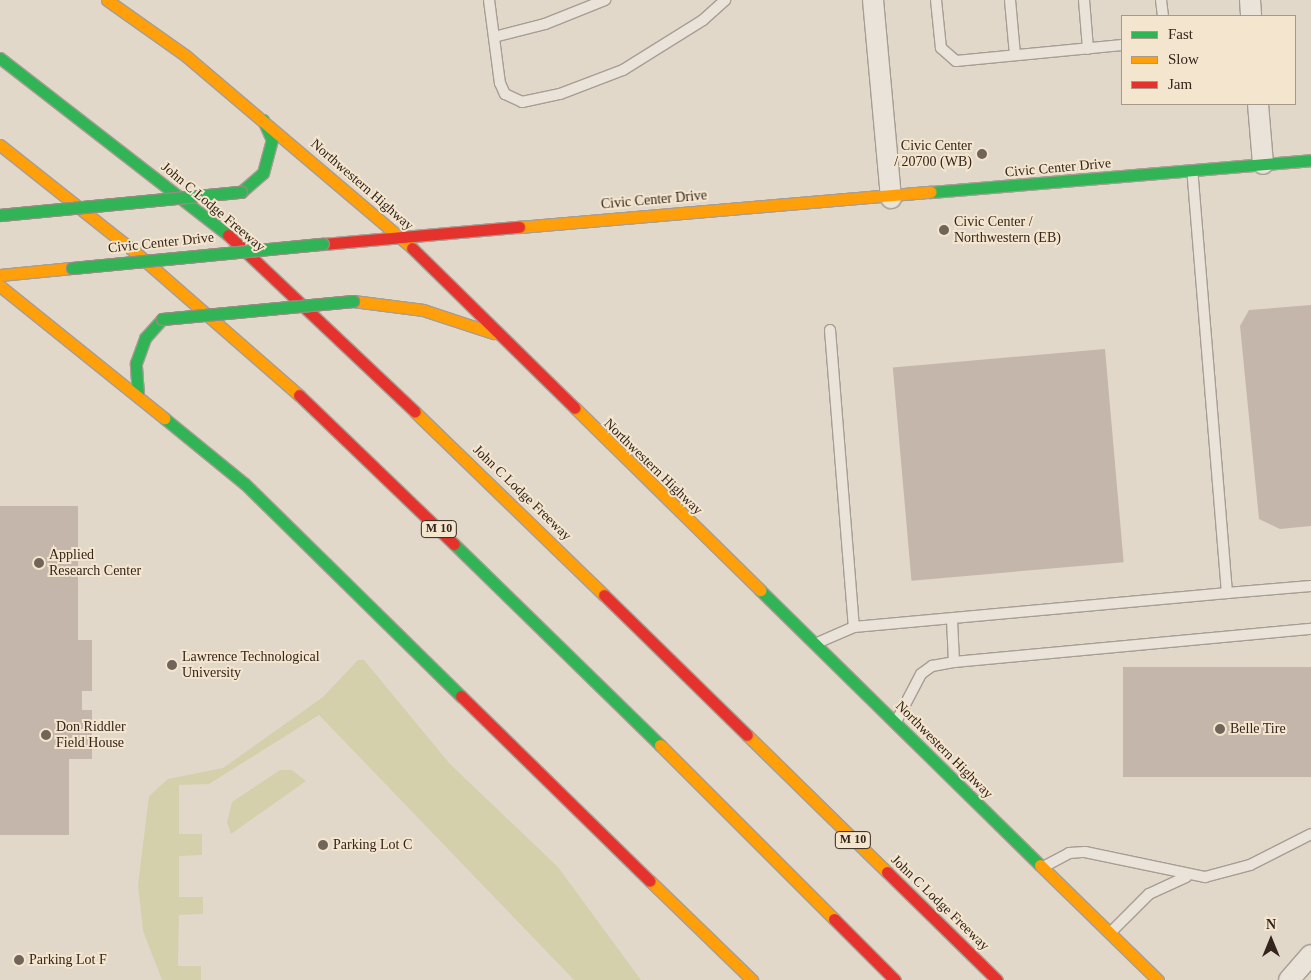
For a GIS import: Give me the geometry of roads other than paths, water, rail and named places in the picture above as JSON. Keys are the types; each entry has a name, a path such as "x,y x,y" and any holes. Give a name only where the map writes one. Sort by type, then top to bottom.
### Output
{"main road":[{"name":"Northwestern Highway","path":"107,0 263,120 401,237 496,334 816,643 1040,868 1158,980"},
{"name":"John C Lodge Freeway","path":"0,58 219,227 482,475 997,980"},
{"path":"0,215 241,192 262,173 272,140 263,120"},
{"name":"M 10","path":"0,145 135,252 299,395 540,626 895,980"},
{"name":"Civic Center Drive","path":"0,275 401,237 891,198 1311,160"},
{"path":"0,286 245,484 752,980"},
{"path":"138,396 136,363 145,338 162,319 353,301 423,310 496,334"}],"street":[{"path":"872,0 891,198"},
{"path":"1250,0 1251,15"},
{"path":"1258,105 1263,164"},
{"path":"1289,980 1311,955"}],"lane":[{"path":"489,0 500,83 505,94 522,102 560,94 623,70 703,20 725,0"},
{"path":"494,37 545,24 605,0"},
{"path":"936,0 941,48 947,57 956,61 1121,46"},
{"path":"1010,0 1016,55"},
{"path":"1084,0 1088,49"},
{"path":"1162,0 1163,15"},
{"path":"1192,171 1227,593"},
{"path":"830,330 854,627"},
{"path":"816,643 854,627 952,620 1311,586"},
{"path":"952,620 954,662"},
{"path":"895,723 921,674 932,666 954,662 1311,629"},
{"path":"1109,934 1149,894 1186,877 1225,874 1311,834"},
{"path":"1040,868 1069,853 1085,852 1140,860 1186,877"}],"place":[{"name":"Civic Center / 20700 (WB)","path":"982,154"},
{"name":"Civic Center / Northwestern (EB)","path":"944,230"},
{"name":"Applied Research Center","path":"39,563"},
{"name":"Lawrence Technological University","path":"172,665"},
{"name":"Belle Tire","path":"1220,729"},
{"name":"Don Riddler Field House","path":"46,735"},
{"name":"Parking Lot C","path":"323,845"},
{"name":"Parking Lot F","path":"19,960"}]}
